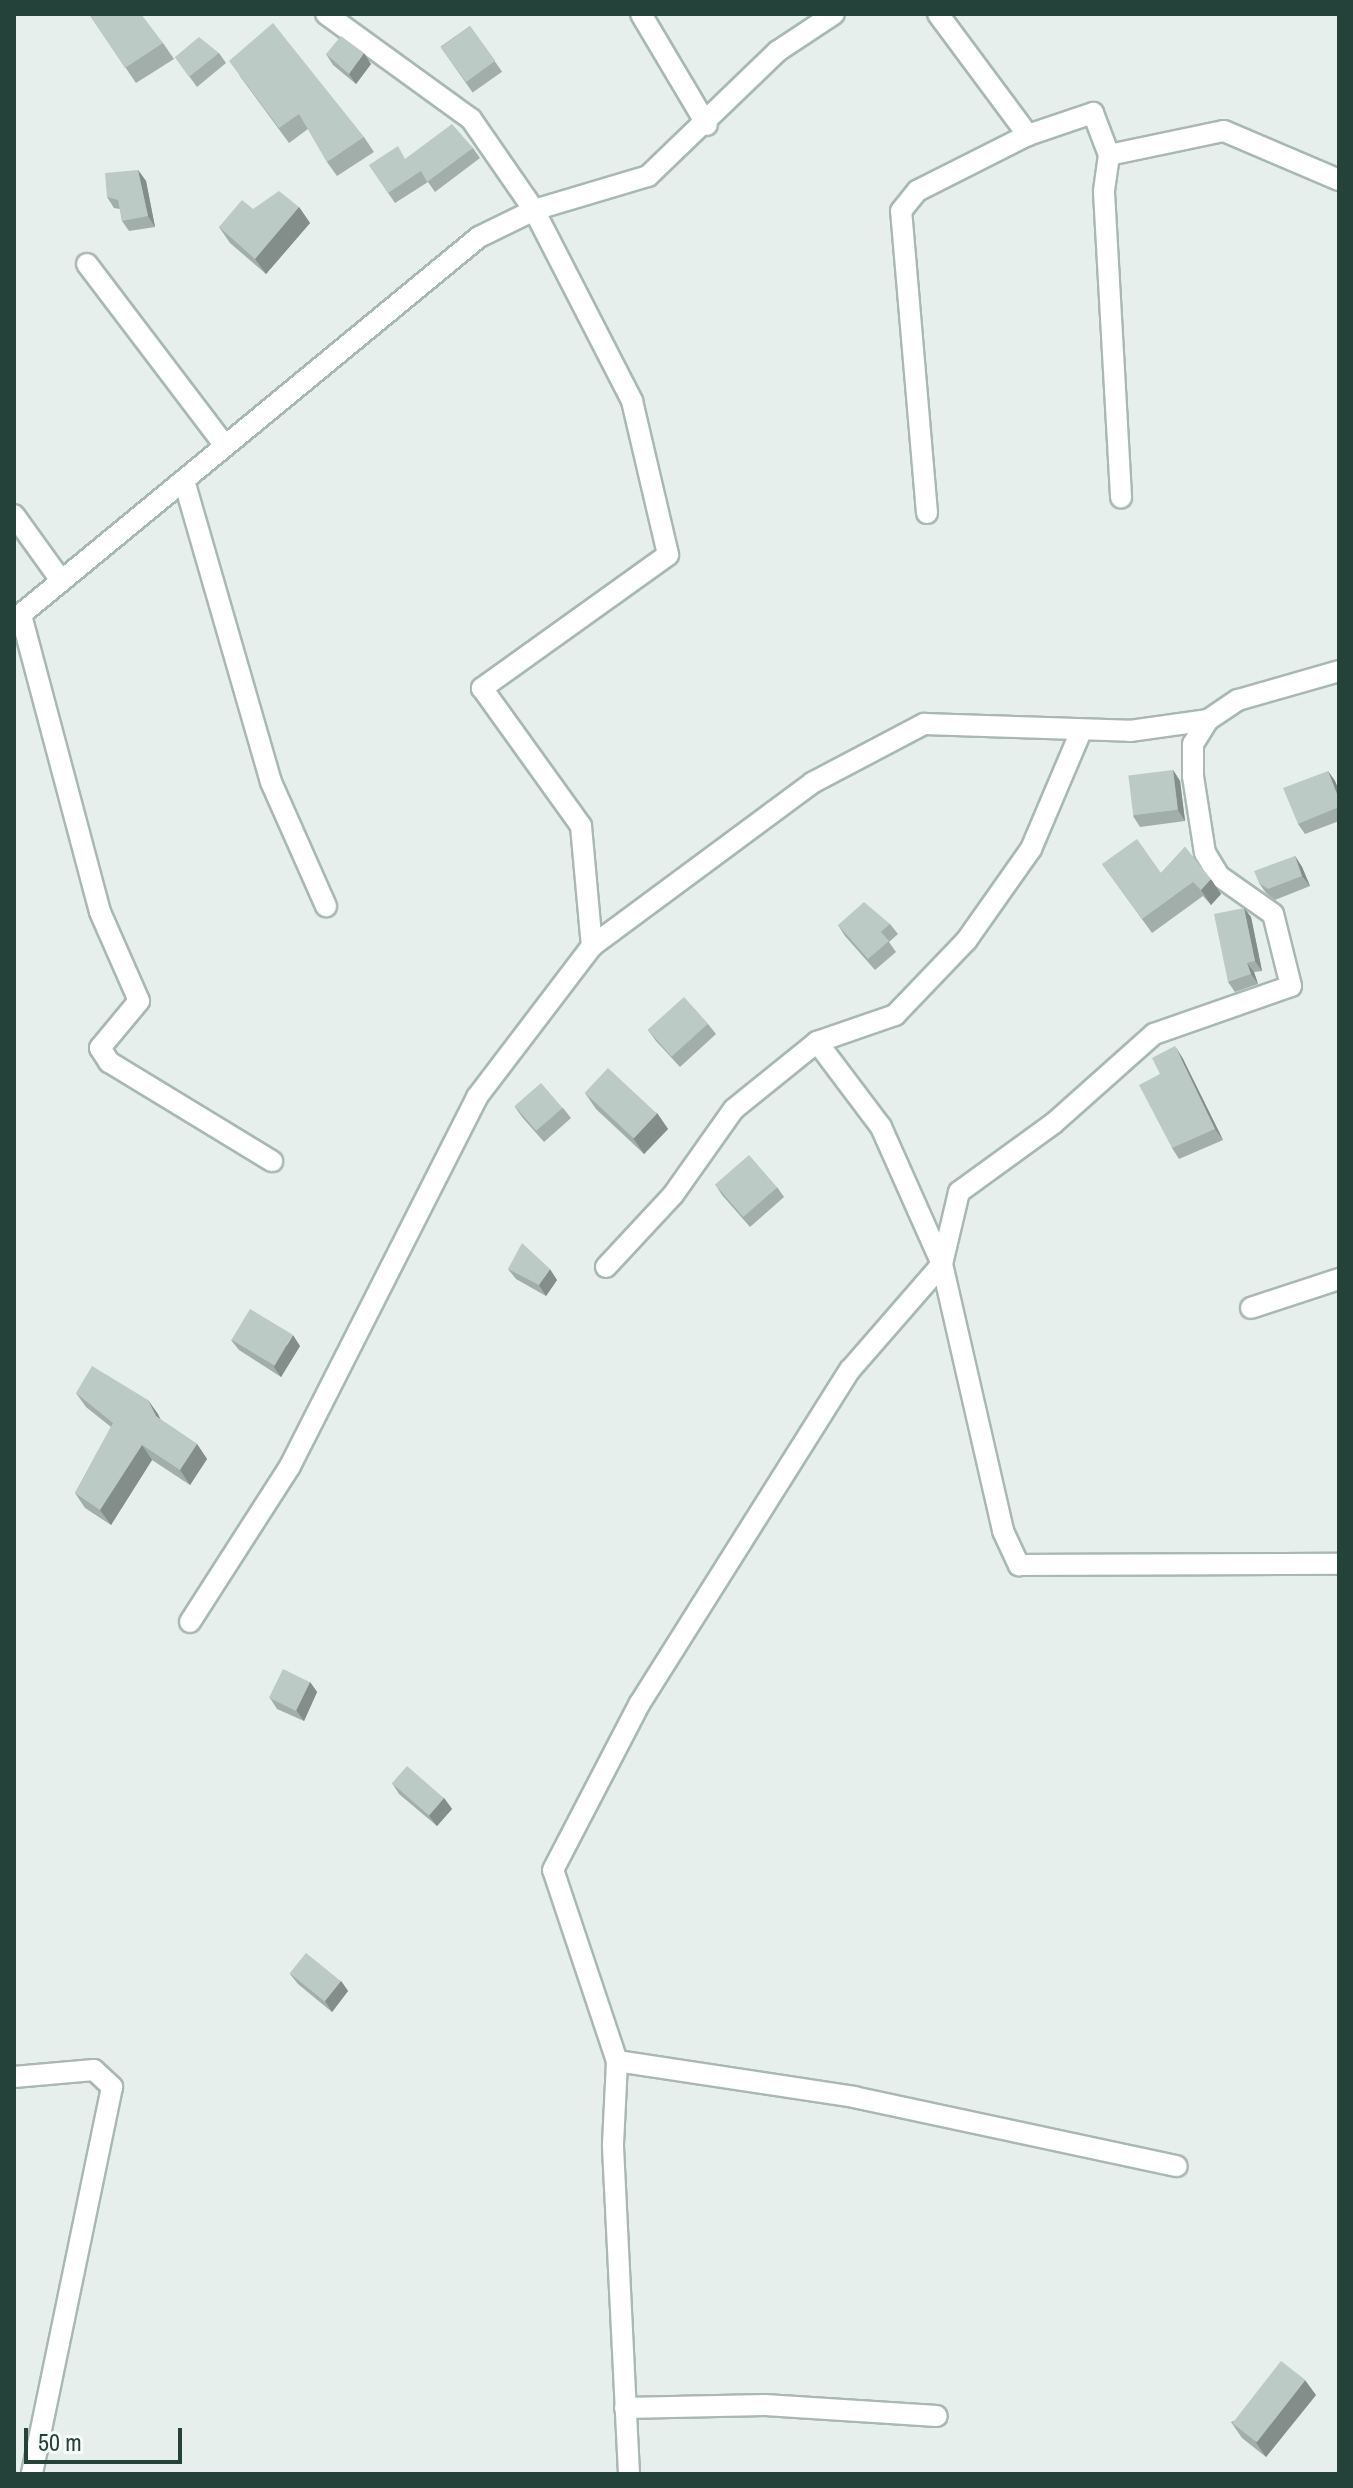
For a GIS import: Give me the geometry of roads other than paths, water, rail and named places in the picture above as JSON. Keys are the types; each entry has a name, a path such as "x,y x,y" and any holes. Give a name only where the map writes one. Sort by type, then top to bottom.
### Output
{"street":[{"path":"326,14 471,119 534,210 632,401 668,555 482,688 581,826 592,946"},
{"path":"641,14 707,125"},
{"path":"272,1161 109,1062 100,1048 139,1001 100,912 17,617 60,579 185,484 225,446 479,237 534,210 648,176 707,125 778,51 834,14"},
{"path":"938,14 1028,135"},
{"path":"927,513 901,211 917,191 1028,135 1093,113 1109,155 1104,192 1121,498"},
{"path":"1109,155 1224,131 1339,180"},
{"path":"87,264 225,446"},
{"path":"185,484 271,782 326,906"},
{"path":"14,515 60,579"},
{"path":"629,2474 613,2144 617,2061 553,1870 640,1703 850,1370 942,1264 959,1192 1054,1123 1154,1034 1291,986 1273,914 1219,876 1205,853 1193,776 1193,744 1208,720 1238,700 1339,671"},
{"path":"190,1622 290,1466 477,1097 592,946 812,783 924,724 1081,731 1208,720"},
{"path":"606,1267 673,1195 734,1109 817,1042 895,1015 966,941 1031,849 1081,731"},
{"path":"817,1042 881,1127 942,1264 1003,1531 1019,1565 1339,1564"},
{"path":"1251,1308 1339,1279"},
{"path":"617,2061 854,2097 1177,2166"},
{"path":"14,2077 94,2070 112,2087 32,2474"},
{"path":"625,2408 765,2405 937,2416"}]}
